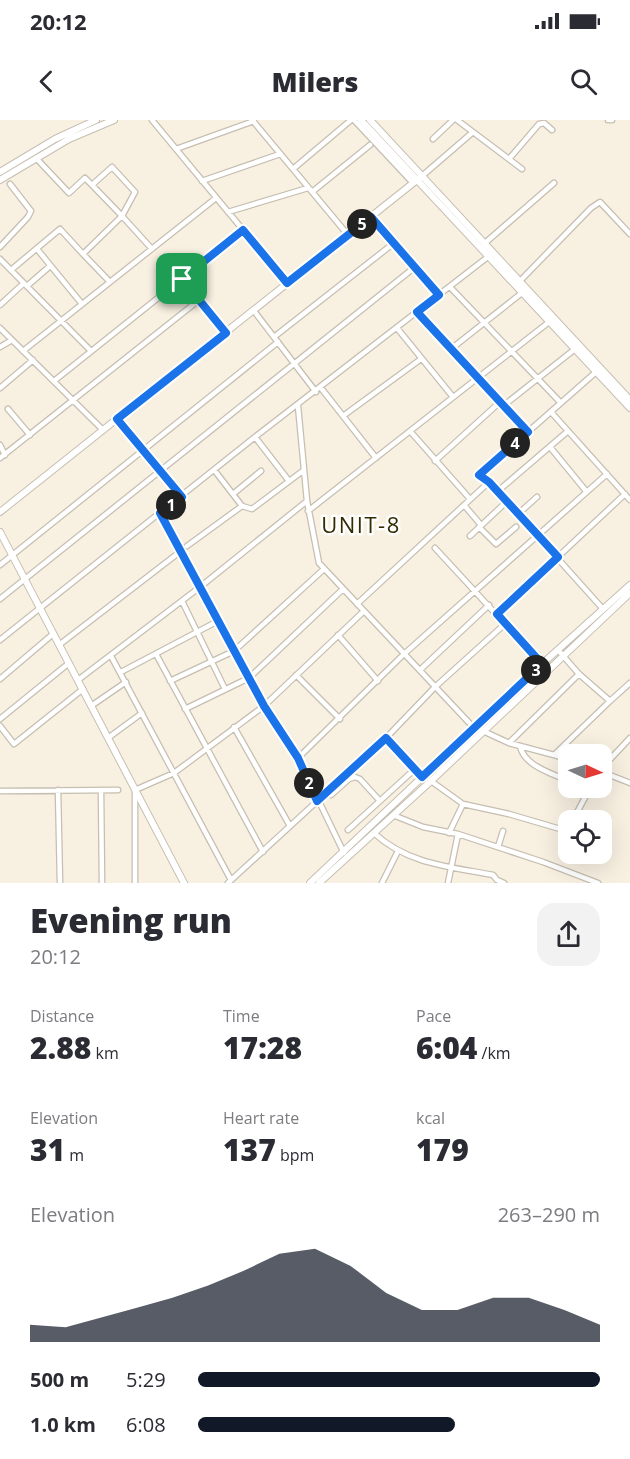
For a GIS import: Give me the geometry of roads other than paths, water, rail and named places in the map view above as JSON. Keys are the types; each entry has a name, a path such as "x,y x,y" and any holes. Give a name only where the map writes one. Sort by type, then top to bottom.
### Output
{"street":[{"path":"0,172 66,133 93,120"},
{"path":"0,180 69,139 114,120"},
{"path":"152,120 287,283"},
{"path":"293,169 353,120 485,243 630,400"},
{"path":"361,120 630,408"},
{"path":"370,120 417,180"},
{"path":"433,139 455,120 522,169"},
{"path":"176,149 255,121 348,236"},
{"path":"509,159 539,124 544,123 552,130"},
{"path":"0,512 348,236 473,132"},
{"path":"228,212 310,190 370,145"},
{"path":"202,181 280,154"},
{"path":"36,158 69,193 86,178 152,249"},
{"path":"83,254 122,216 135,192 112,167 92,185"},
{"path":"0,247 28,218 31,211 10,183"},
{"path":"485,243 554,183"},
{"path":"23,351 216,198"},
{"path":"520,281 591,208 600,202 629,232"},
{"path":"371,217 439,295"},
{"path":"11,270 60,229 110,282"},
{"path":"54,381 243,230"},
{"path":"0,565 394,243"},
{"path":"36,249 82,304"},
{"path":"0,640 255,437 489,256"},
{"path":"0,259 91,351"},
{"path":"0,305 50,266"},
{"path":"0,600 415,267"},
{"path":"182,279 226,333"},
{"path":"450,287 561,403"},
{"path":"451,349 523,292"},
{"path":"0,445 2,457 199,300"},
{"path":"254,311 294,363 343,416 376,458"},
{"path":"417,312 528,432"},
{"path":"308,511 549,322"},
{"path":"0,328 103,430"},
{"path":"397,328 453,397"},
{"path":"0,348 12,340"},
{"path":"435,461 502,404 574,349"},
{"path":"343,416 421,359"},
{"path":"0,388 33,360"},
{"path":"596,372 479,475 498,491 603,609"},
{"path":"298,406 308,511 319,562 474,728"},
{"path":"8,409 30,435"},
{"path":"551,412 630,500"},
{"path":"117,419 182,497"},
{"path":"410,431 470,499"},
{"path":"498,491 568,431"},
{"path":"255,437 289,481"},
{"path":"550,447 586,491"},
{"path":"215,471 242,506 254,509 304,470"},
{"path":"233,494 261,471"},
{"path":"298,758 404,654 607,474"},
{"path":"357,604 489,482"},
{"path":"497,614 625,494"},
{"path":"518,514 537,497"},
{"path":"78,680 200,587 307,501"},
{"path":"464,505 496,544 516,527"},
{"path":"187,546 242,506"},
{"path":"470,536 502,506"},
{"path":"160,513 264,706 298,758 344,853"},
{"path":"0,532 184,883"},
{"path":"435,548 542,664"},
{"path":"59,645 181,551"},
{"path":"170,681 234,651 324,569"},
{"path":"310,883 542,664 630,585"},
{"path":"185,709 249,678 343,589"},
{"path":"319,883 431,781 630,592"},
{"path":"182,601 225,689"},
{"path":"420,670 489,605"},
{"path":"135,790 174,773 264,706 364,611"},
{"path":"121,672 218,621"},
{"path":"111,656 230,881 386,738 435,687 506,623"},
{"path":"0,679 53,634"},
{"path":"338,635 378,681"},
{"path":"558,650 579,674 610,701"},
{"path":"156,654 263,852"},
{"path":"0,719 69,663"},
{"path":"509,742 579,674"},
{"path":"296,675 340,719"},
{"path":"91,706 126,682"},
{"path":"554,755 630,683"},
{"path":"0,726 14,744 82,689"},
{"path":"108,738 142,713"},
{"path":"234,727 290,826"},
{"path":"483,731 520,746 558,756"},
{"path":"386,738 422,777"},
{"path":"612,759 630,738"},
{"path":"520,746 522,753 530,762 558,776"},
{"path":"446,755 451,761"},
{"path":"348,830 415,769"},
{"path":"612,775 630,783"},
{"path":"331,795 349,778 355,777 360,779 380,801"},
{"path":"431,781 463,804 558,828"},
{"path":"101,789 102,883"},
{"path":"58,790 60,883"},
{"path":"0,791 118,790"},
{"path":"135,790 135,883"},
{"path":"449,833 463,804"},
{"path":"392,815 423,827 458,834 498,847 598,883"},
{"path":"498,847 503,831"},
{"path":"374,833 398,851 442,867 493,875 497,882 504,883"},
{"path":"448,883 458,834"},
{"path":"381,883 398,851"},
{"path":"575,883 577,874"}],"district":[{"name":"UNIT-8","path":"361,525"}]}
